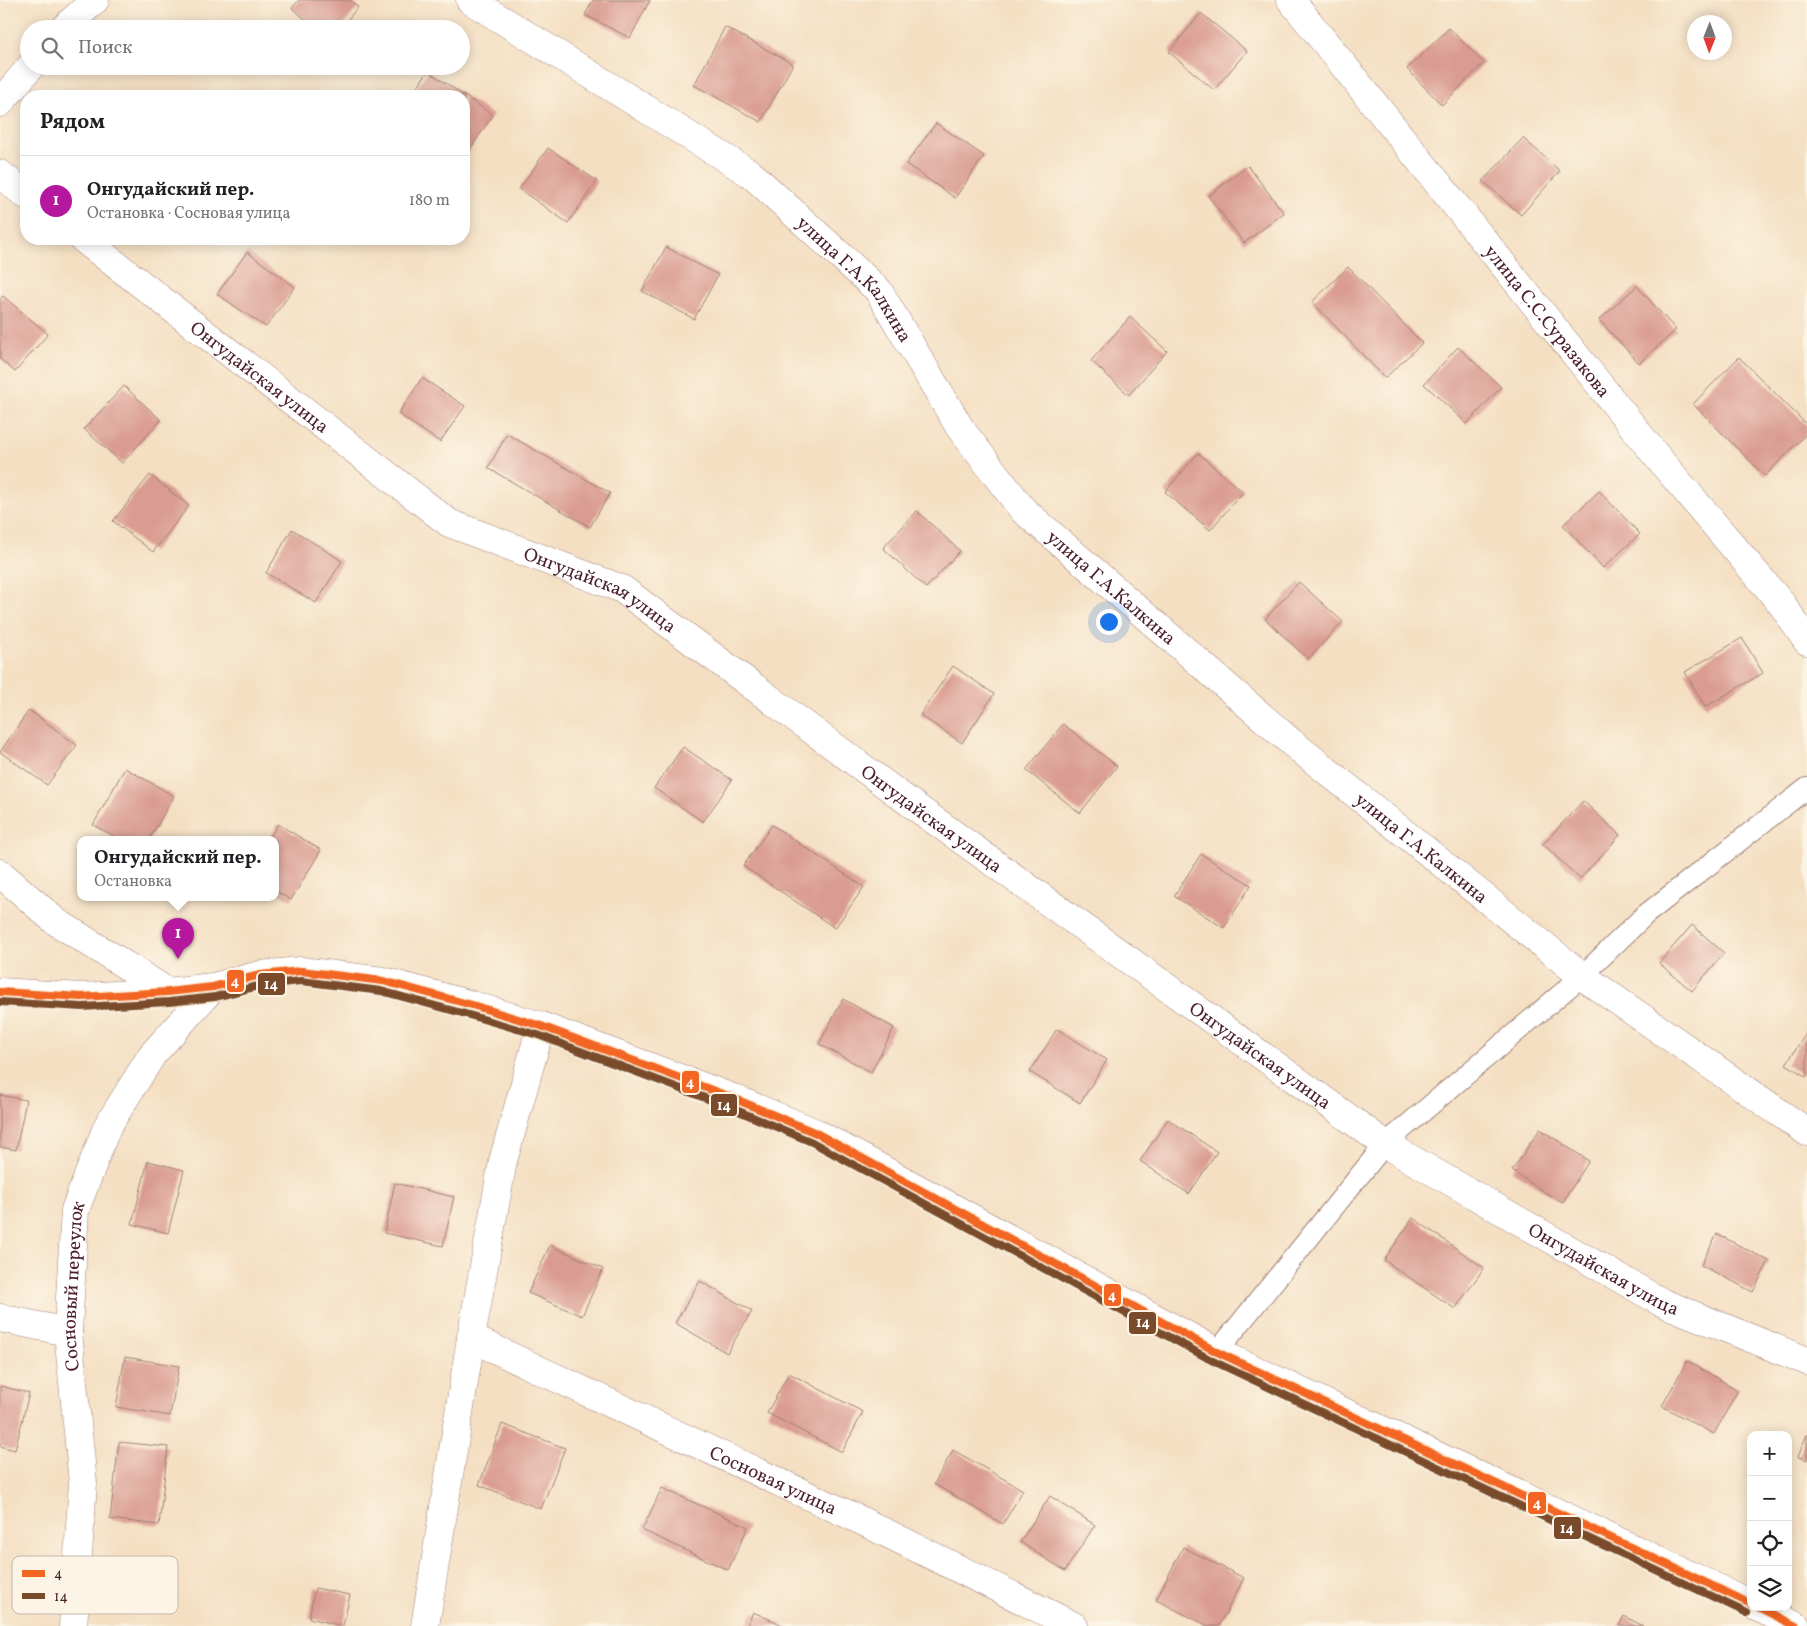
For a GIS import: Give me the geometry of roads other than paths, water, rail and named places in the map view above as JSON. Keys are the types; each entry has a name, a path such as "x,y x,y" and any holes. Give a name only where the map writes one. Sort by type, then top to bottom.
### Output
{"street":[{"path":"73,20 94,0"},
{"name":"улица Г.А.Калкина","path":"470,0 750,174 878,290 960,428 1022,510 1290,742 1582,976 1807,1132"},
{"name":"улица С.С.Суразакова","path":"1291,0 1659,459 1781,603 1807,641"},
{"path":"0,103 23,75"},
{"path":"0,174 20,190"},
{"name":"Онгудайская улица","path":"91,245 449,524 622,589 913,805 1385,1144 1661,1302 1807,1361"},
{"path":"0,873 55,921 168,992"},
{"path":"0,992 81,997 168,992 213,987 260,975 301,971 383,981 541,1026 733,1098 816,1133 1217,1352 1747,1602"},
{"name":"Сосновый переулок","path":"77,1556 83,1483 68,1332 75,1210 107,1126 152,1055 213,987"},
{"path":"424,1626 471,1338 503,1162 541,1026"},
{"path":"0,1318 68,1332"},
{"name":"Сосновая улица","path":"471,1338 860,1520 1074,1626"},
{"path":"1765,1611 1796,1626"}],"lane":[{"path":"1217,1352 1385,1144 1582,976 1645,915 1807,788"}],"place":[{"name":"Онгудайский пер.","path":"178,959"}]}
